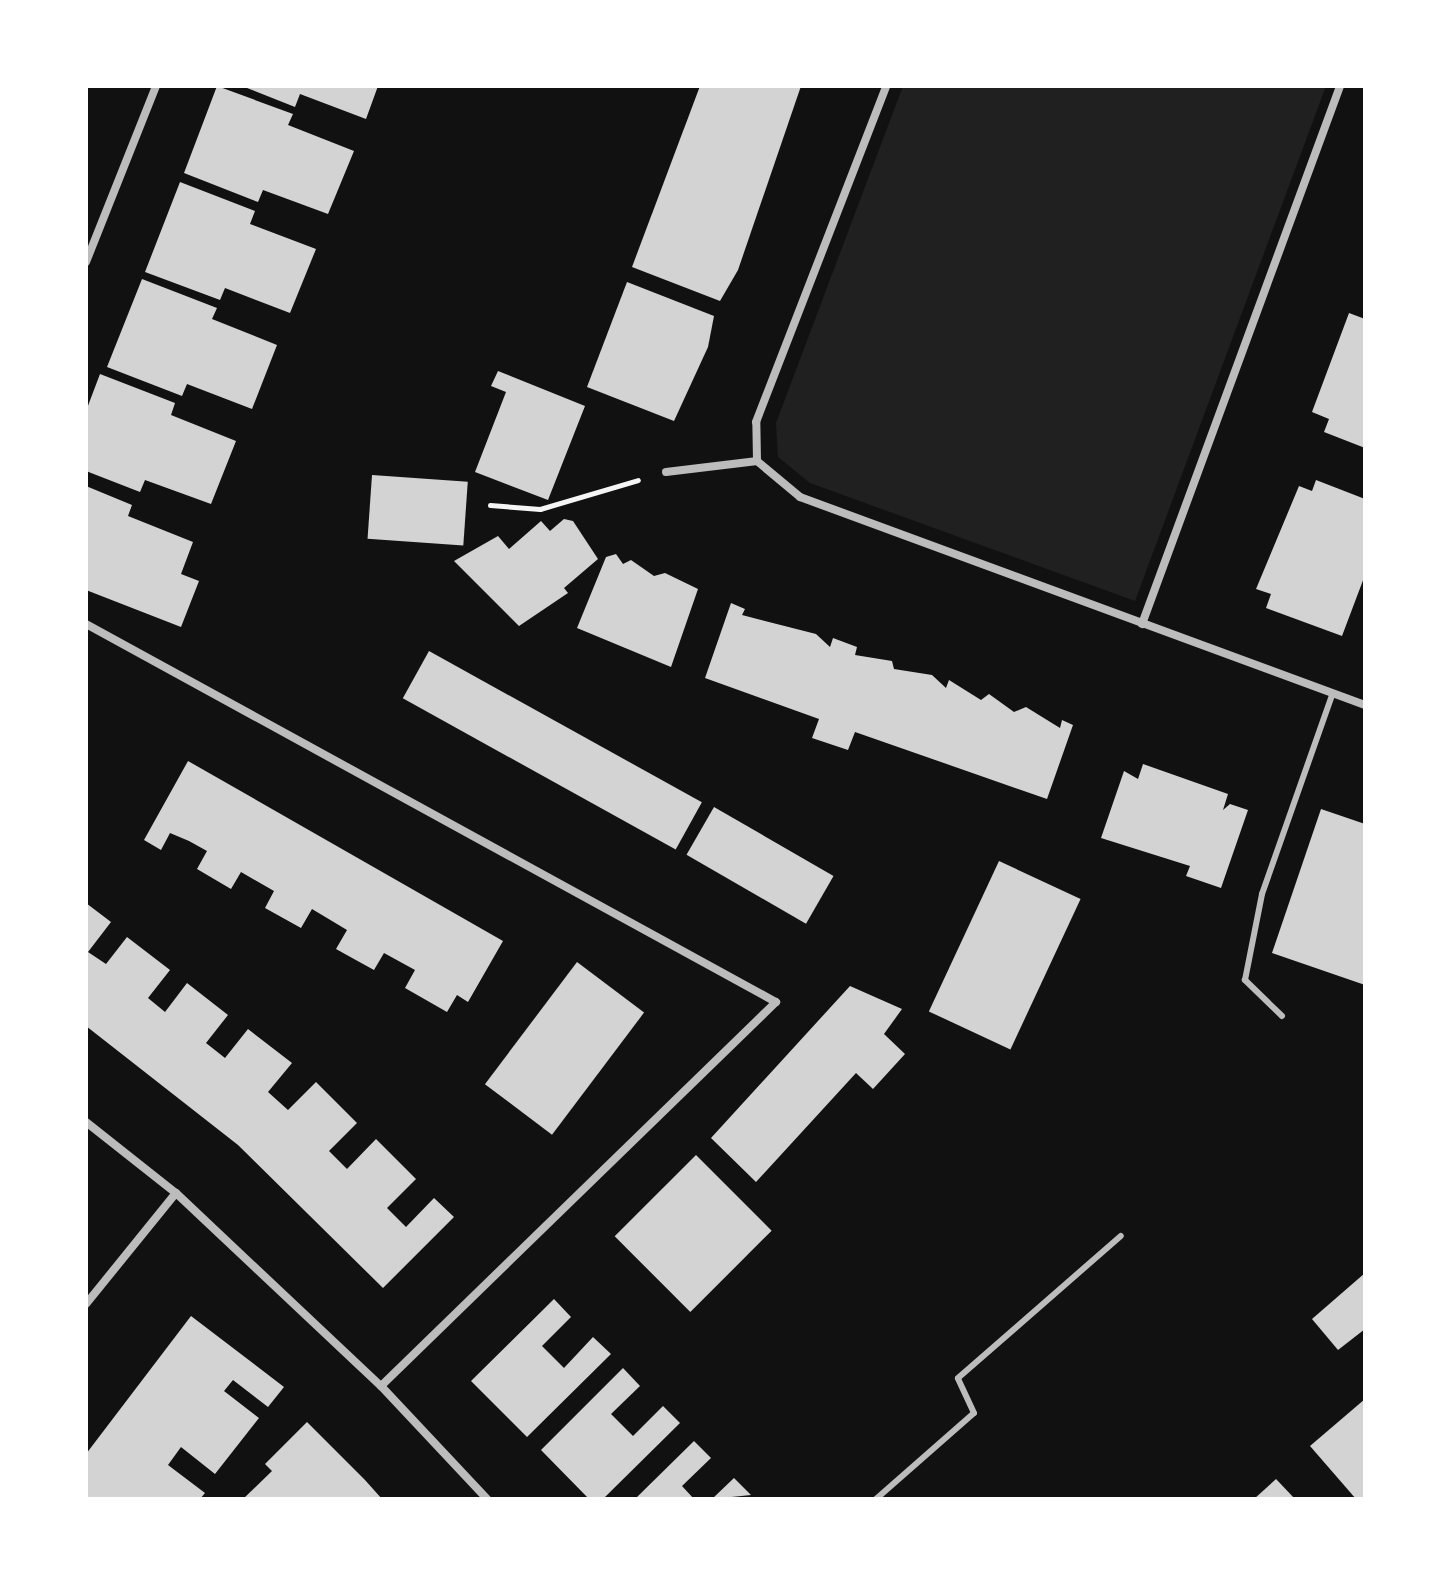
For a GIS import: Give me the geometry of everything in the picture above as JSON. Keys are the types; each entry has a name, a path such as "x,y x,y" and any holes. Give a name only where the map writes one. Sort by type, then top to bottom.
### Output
{"street":[{"path":"86,262 156,86"},
{"path":"757,461 756,422 886,86"},
{"path":"1142,624 1340,86"},
{"path":"666,472 757,461 800,497 1365,705"},
{"path":"86,624 776,1002 381,1386"},
{"path":"86,1122 176,1193 381,1386 487,1499"},
{"path":"86,1304 176,1193"}],"lane":[{"path":"1282,1016 1245,980 1262,894 1332,695"},
{"path":"876,1499 974,1413 958,1378 1121,1236"}],"path":[{"path":"490,505 540,509 666,472"}],"shaded area":[{"path":"903,86 1326,86 1135,601 810,483 778,457 776,423"}],"building":[{"path":"217,86 293,114 288,125 354,151 328,214 263,190 258,202 184,173"},
{"path":"242,86 378,86 366,119 300,94 295,107"},
{"path":"700,86 801,86 738,270 720,301 632,267"},
{"path":"180,182 255,211 250,224 316,249 290,313 225,288 220,300 145,272"},
{"path":"142,279 217,308 212,319 277,345 252,409 187,384 182,396 107,367"},
{"path":"627,282 714,316 708,347 674,421 587,387"},
{"path":"1349,313 1365,319 1365,448 1324,432 1329,419 1312,412"},
{"path":"498,371 585,406 548,500 475,472 506,392 491,386"},
{"path":"100,374 175,403 171,415 236,441 211,504 145,480 140,492 86,471 86,411"},
{"path":"372,475 468,482 463,546 368,539"},
{"path":"1316,480 1365,499 1365,575 1342,636 1266,608 1271,594 1256,589 1299,486 1312,491"},
{"path":"86,486 132,505 128,516 193,542 181,574 199,581 181,627 86,590"},
{"path":"564,519 573,521 598,559 564,588 568,593 519,626 454,561 498,536 509,549 541,521 550,531"},
{"path":"616,554 623,564 631,560 654,576 665,573 698,589 671,667 577,628 606,557"},
{"path":"731,603 745,609 742,615 816,634 830,647 833,638 857,647 855,655 892,661 894,669 932,675 946,688 949,680 981,700 989,694 1014,712 1026,707 1060,728 1062,720 1073,725 1047,799 855,732 848,750 812,738 819,719 705,678"},
{"path":"429,651 702,802 676,849 403,698"},
{"path":"188,761 503,941 468,1002 457,995 447,1012 405,988 415,970 384,953 374,970 336,949 347,930 312,909 301,928 265,908 274,891 241,872 231,889 197,869 207,851 189,841 170,833 161,850 144,840"},
{"path":"1143,764 1228,794 1223,810 1230,804 1248,810 1221,888 1186,876 1190,866 1101,838 1124,771 1138,779"},
{"path":"714,807 834,876 806,924 686,855"},
{"path":"1321,809 1365,824 1365,985 1272,953"},
{"path":"999,861 1081,899 1010,1049 929,1011"},
{"path":"86,903 111,922 88,952 106,964 127,937 170,970 148,998 165,1012 187,983 228,1015 206,1043 225,1058 248,1029 292,1063 268,1092 288,1110 316,1082 357,1123 329,1151 347,1169 376,1139 416,1179 387,1208 406,1227 434,1198 454,1217 383,1288 238,1145 86,1026"},
{"path":"577,962 644,1013 552,1135 485,1084"},
{"path":"850,986 902,1009 884,1034 905,1054 873,1089 856,1073 756,1182 711,1138"},
{"path":"696,1155 772,1231 690,1312 615,1236"},
{"path":"1365,1273 1365,1329 1338,1350 1312,1319"},
{"path":"554,1299 571,1317 542,1346 564,1368 593,1337 611,1354 527,1437 471,1381"},
{"path":"191,1316 284,1387 268,1407 233,1380 224,1391 259,1418 215,1474 181,1447 168,1465 205,1493 200,1499 86,1499 86,1454"},
{"path":"623,1368 640,1386 611,1414 633,1436 663,1406 680,1423 603,1499 589,1499 541,1450"},
{"path":"1365,1399 1365,1499 1356,1499 1310,1446"},
{"path":"307,1422 382,1499 243,1499 272,1471 265,1464"},
{"path":"694,1441 711,1458 682,1486 694,1499 635,1499"},
{"path":"734,1478 751,1495 712,1499"},
{"path":"1276,1479 1295,1499 1254,1499"}]}
